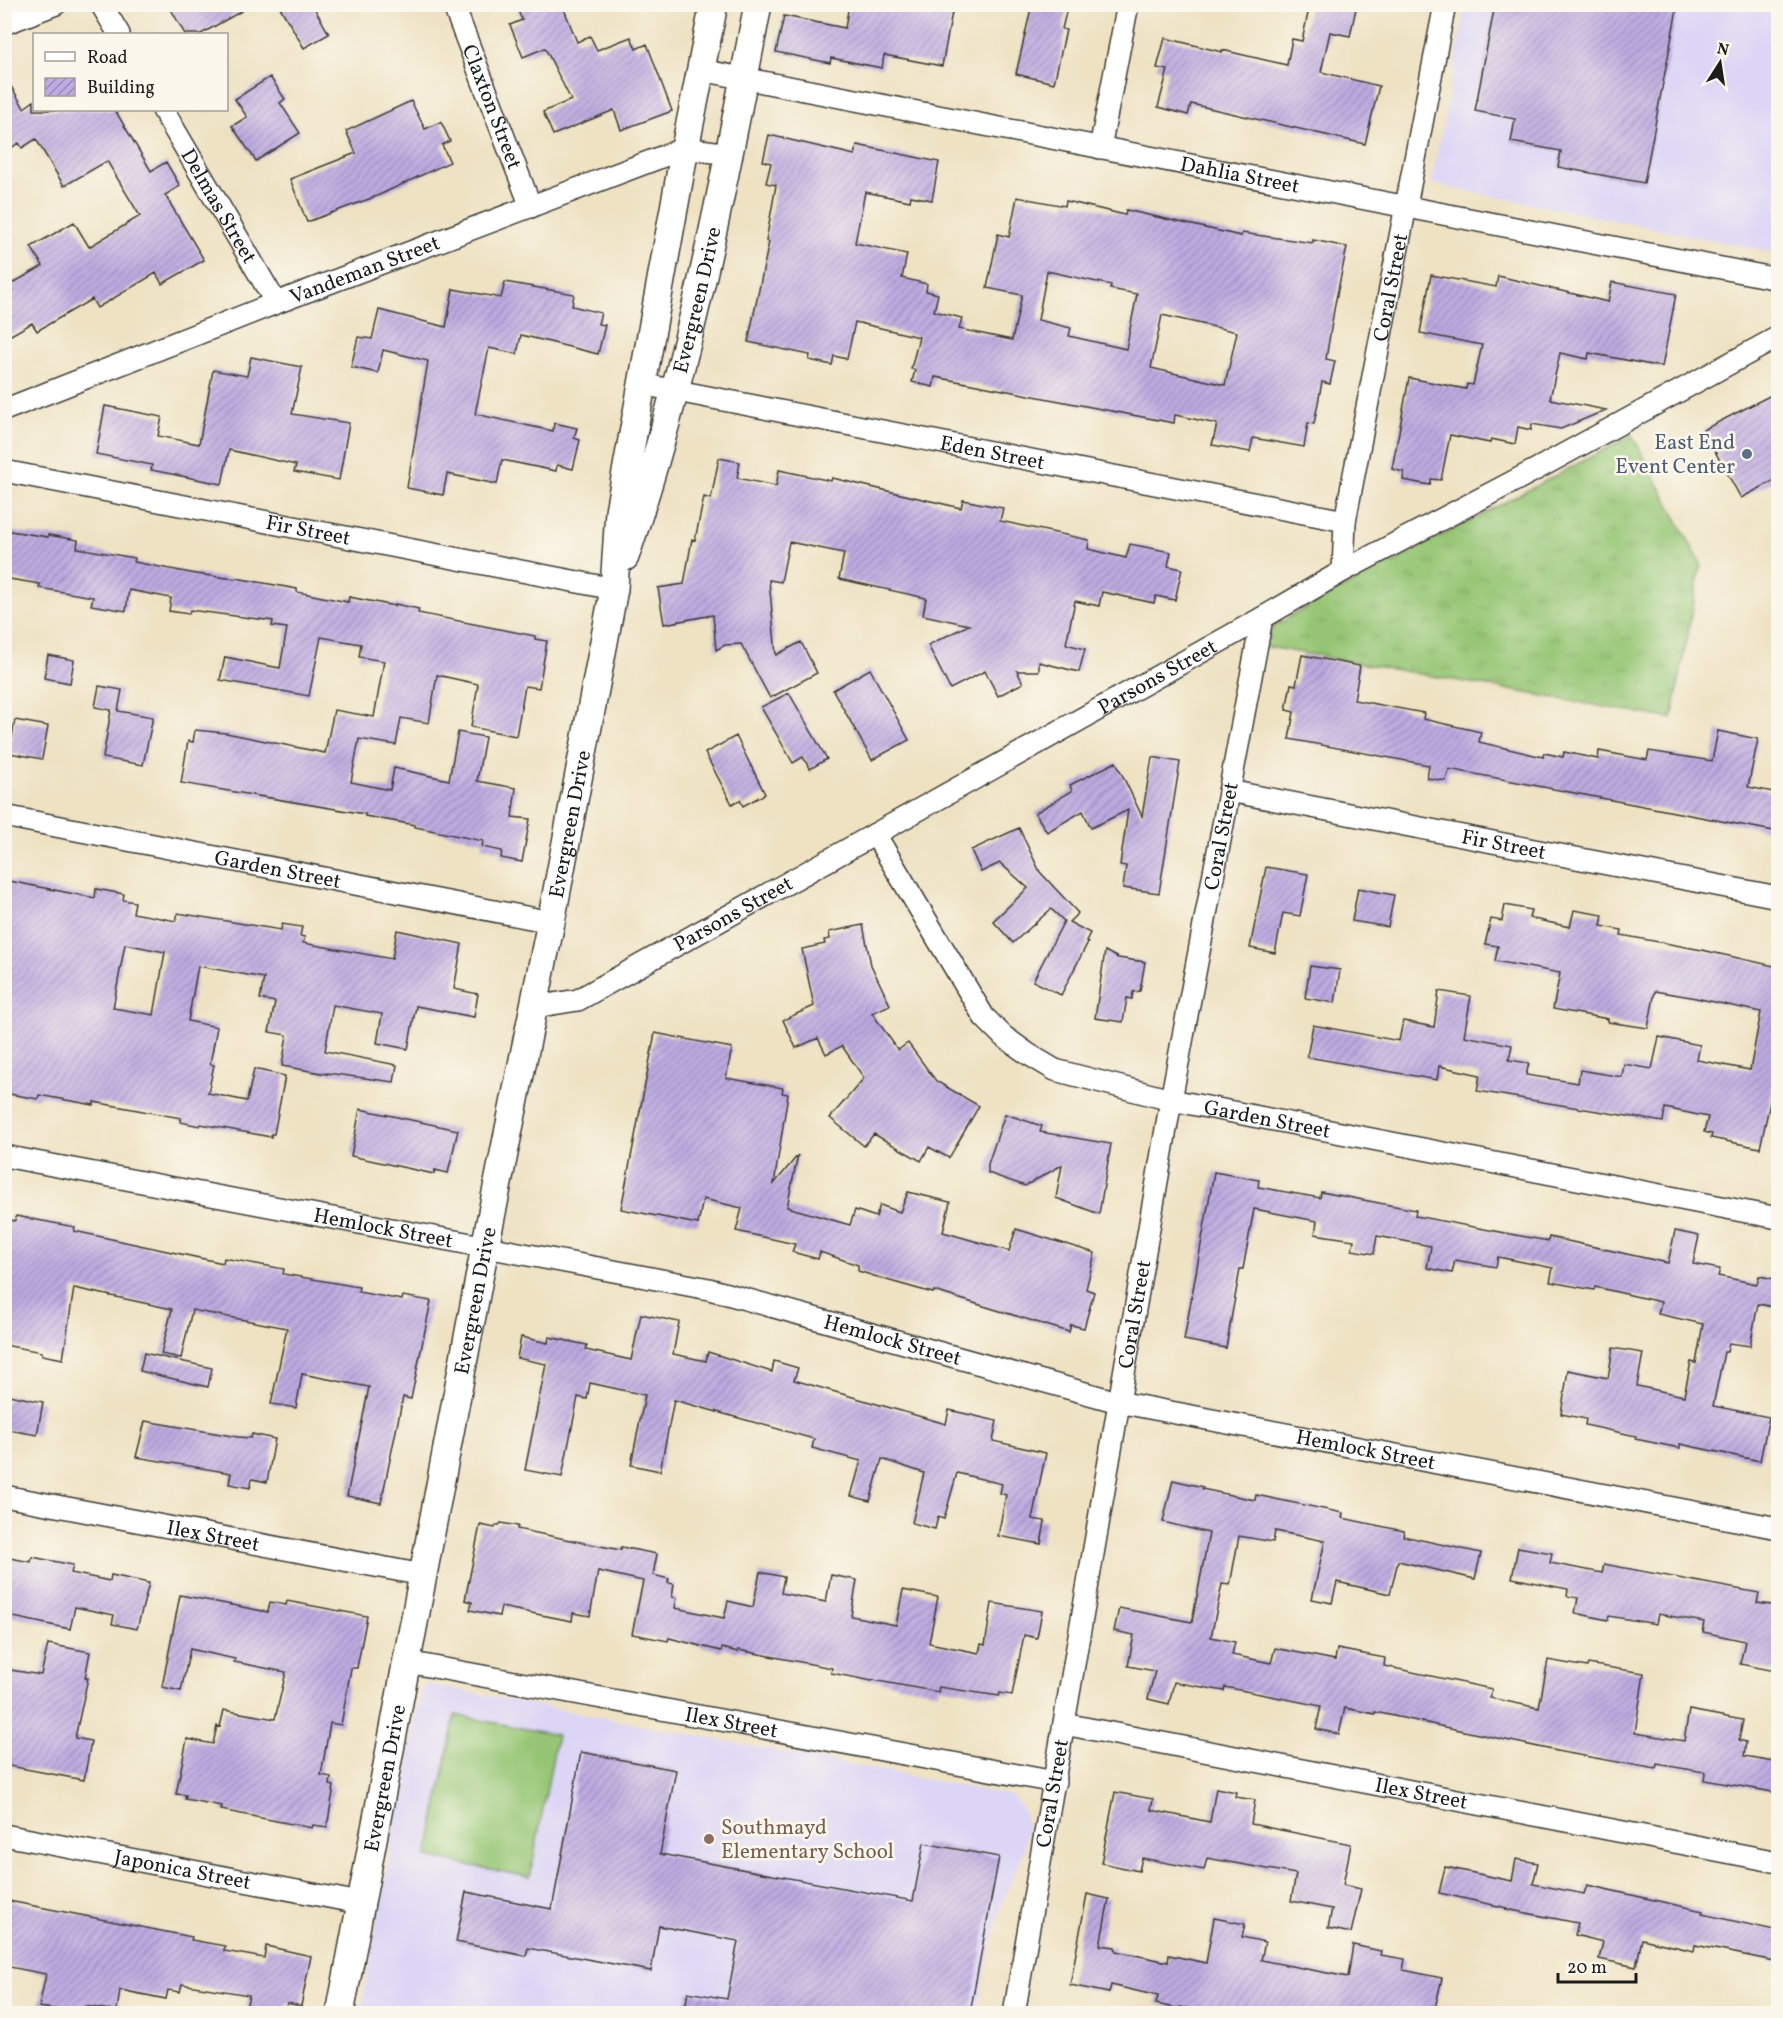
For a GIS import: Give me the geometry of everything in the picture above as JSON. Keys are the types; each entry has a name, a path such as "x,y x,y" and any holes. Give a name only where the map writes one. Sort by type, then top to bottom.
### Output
{"street":[{"path":"4,24 56,4"},
{"path":"101,4 118,33"},
{"name":"Claxton Street","path":"453,4 531,207"},
{"name":"Evergreen Drive","path":"340,2013 485,1247 551,922 614,589 619,511 685,147 714,4"},
{"name":"Evergreen Drive","path":"614,589 636,526 675,390 713,237 758,4"},
{"path":"1100,148 1128,4"},
{"name":"Coral Street","path":"1343,571 1345,521 1445,4"},
{"name":"Dahlia Street","path":"701,70 1779,279"},
{"name":"Delmas Street","path":"164,111 276,303"},
{"path":"685,147 729,154"},
{"name":"Vandeman Street","path":"4,410 276,303 685,147"},
{"name":"Parsons Street","path":"534,1007 578,1000 1343,571 1535,470 1779,337"},
{"name":"Eden Street","path":"641,384 1345,521"},
{"name":"Fir Street","path":"4,471 614,589"},
{"name":"Coral Street","path":"1014,2013 1171,1100 1262,618"},
{"name":"Fir Street","path":"1229,791 1779,897"},
{"name":"Garden Street","path":"4,816 551,922"},
{"name":"Garden Street","path":"875,834 984,1017 1003,1036 1055,1070 1171,1100 1779,1218"},
{"name":"Hemlock Street","path":"4,1156 709,1289 1118,1402 1779,1528"},
{"name":"Ilex Street","path":"4,1496 423,1575"},
{"name":"Ilex Street","path":"407,1662 1055,1782"},
{"name":"Ilex Street","path":"1064,1724 1779,1862"},
{"name":"Japonica Street","path":"4,1835 360,1902"}],"shaded area":[{"path":"1466,5 1778,5 1778,253 1431,184"},
{"name":"Southmayd Elementary School","path":"425,1684 1012,1796 1022,1808 1027,1825 1023,1852 999,1912 976,2013 360,2014 417,1707"}],"green space":[{"path":"1632,435 1701,564 1672,719 1263,646 1268,635 1280,623 1296,613"},
{"path":"455,1715 557,1735 530,1877 427,1857"}],"building":[{"path":"168,4 254,4 203,33 184,33"},
{"path":"278,4 312,4 329,34 304,48"},
{"path":"515,4 562,4 577,42 590,36 597,50 631,37 636,49 647,44 672,111 621,130 614,110 553,135 543,112 571,100 545,48 523,57 510,25 522,20"},
{"path":"849,4 940,4 953,7 942,66 884,55 882,68 831,58 830,63 776,52 784,16 845,28"},
{"path":"1032,4 1068,4 1062,29 1066,30 1054,83 1016,74"},
{"path":"1310,4 1357,4 1350,36 1330,32 1321,72 1379,86 1365,144 1191,104 1188,115 1158,107 1168,70 1157,68 1165,38 1287,65 1292,39 1302,41"},
{"path":"1495,4 1678,4 1644,183 1558,167 1561,151 1511,142 1515,119 1475,111"},
{"path":"4,75 24,108 33,102 33,111 116,111 151,171 166,162 180,186 165,195 204,260 162,284 156,273 97,308 92,299 37,331 32,323 4,339 4,288 43,266 31,247 74,222 89,247 140,216 107,161 64,186 36,139 22,148 19,143 4,152"},
{"path":"270,77 285,99 280,103 300,133 256,161 232,126 247,117 235,99"},
{"path":"411,101 425,129 441,122 450,141 442,145 450,162 377,196 307,222 290,179 356,153 346,131"},
{"path":"769,135 855,155 857,145 939,162 932,200 911,196 910,201 865,192 855,243 907,254 902,278 927,284 926,291 938,294 934,311 962,318 959,329 1012,340 1022,295 987,288 998,234 1009,237 1017,197 1065,206 1066,201 1125,215 1126,210 1241,236 1242,233 1313,243 1313,240 1347,247 1326,359 1335,361 1330,384 1322,382 1314,424 1308,423 1304,447 1253,438 1250,452 1212,445 1217,424 1175,415 1174,423 935,377 933,387 912,382 915,370 911,369 919,337 855,322 847,359 834,356 832,365 809,360 810,355 748,342 769,242 766,241 776,185 766,183 771,163 763,161","holes":["1047,271 1111,285 1110,289 1137,294 1126,349 1069,336 1071,328 1038,320","1162,315 1237,332 1225,385 1151,368"]},
{"path":"1431,275 1496,287 1498,276 1608,302 1612,282 1676,294 1662,367 1589,353 1588,359 1560,353 1550,399 1606,410 1561,429 1532,424 1531,430 1518,427 1515,444 1491,439 1490,443 1450,435 1441,480 1431,479 1430,485 1403,480 1404,472 1392,469 1409,378 1466,389 1467,384 1473,385 1482,345 1420,333"},
{"path":"505,282 574,294 572,306 601,313 598,324 605,325 598,354 521,335 517,354 489,348 475,414 553,431 554,423 577,428 574,438 580,440 573,469 557,465 556,471 502,460 497,484 447,474 443,495 407,488 428,361 383,350 378,373 351,367 358,337 372,339 379,310 446,327 453,289 501,298"},
{"path":"251,357 302,367 292,414 349,423 339,480 294,472 296,465 229,450 222,484 151,470 152,465 96,454 105,406 162,417 158,436 199,444 213,370 247,376"},
{"name":"East End Event Center","path":"1779,391 1779,478 1741,498 1703,430"},
{"path":"719,458 740,462 737,478 776,486 779,470 831,481 832,478 961,508 963,500 1003,508 1000,521 1089,540 1088,549 1126,558 1130,544 1171,552 1168,566 1182,569 1175,600 1156,596 1154,603 1102,592 1099,606 1075,601 1066,644 1085,649 1079,672 1039,662 1039,671 1017,671 1023,683 998,696 985,671 950,689 928,645 969,625 923,615 926,598 839,579 844,553 789,542 781,582 769,580 776,655 801,642 817,673 770,698 741,644 725,645 716,650 713,615 664,624 658,588 684,584 692,539 695,540 704,497 711,499"},
{"path":"4,530 78,540 77,548 135,558 134,562 196,574 236,578 297,589 297,592 348,602 349,597 395,606 395,604 419,609 418,613 535,636 535,639 547,641 539,688 525,686 516,736 471,727 478,684 437,675 429,723 401,718 396,745 359,739 351,782 390,790 394,768 449,780 458,732 485,737 477,781 516,788 512,817 530,819 522,862 501,858 502,851 482,847 483,841 415,827 415,825 365,816 365,814 181,783 188,741 193,742 195,730 226,733 325,753 334,710 374,717 384,661 359,657 361,644 321,637 309,696 220,680 225,657 280,668 287,628 272,626 273,621 190,610 189,614 169,611 171,598 129,590 126,611 91,605 93,597 39,588 40,584 4,578"},
{"path":"48,655 74,660 70,683 44,678"},
{"path":"1302,655 1360,666 1354,700 1424,713 1423,719 1481,732 1479,742 1543,757 1544,753 1563,757 1564,752 1598,759 1599,751 1647,760 1649,751 1712,761 1718,731 1758,739 1748,787 1779,793 1779,832 1449,769 1446,781 1427,778 1429,765 1289,739 1294,712 1286,710 1291,684 1296,685"},
{"path":"870,669 909,740 872,760 833,690"},
{"path":"99,686 122,690 118,711 153,717 143,765 103,758 111,710 95,707"},
{"path":"789,693 827,759 810,769 803,757 793,763 761,707"},
{"path":"15,720 48,726 42,759 9,753"},
{"path":"736,736 765,794 743,806 740,800 732,804 705,753"},
{"path":"1152,757 1180,762 1159,893 1123,888 1126,866 1120,865 1128,810 1091,828 1083,811 1047,832 1035,813 1072,791 1070,785 1116,762 1142,816"},
{"path":"1019,828 1040,872 1078,913 1069,922 1090,933 1086,941 1088,942 1061,995 1033,981 1064,921 1051,909 1013,943 993,921 1028,888 1000,863 981,872 971,850"},
{"path":"1266,867 1308,874 1300,916 1283,913 1275,953 1250,948"},
{"path":"4,880 95,898 96,889 124,894 123,900 135,902 133,913 176,921 178,913 281,930 282,924 302,927 300,936 305,937 303,943 392,959 397,930 462,944 454,989 478,994 474,1017 416,1006 408,1049 377,1043 382,1014 333,1005 325,1051 397,1065 394,1082 282,1066 287,1035 269,1032 275,1002 260,999 264,978 198,966 188,1021 217,1027 210,1064 214,1065 208,1093 247,1101 254,1069 285,1076 274,1134 271,1134 271,1137 201,1124 200,1126 180,1122 181,1118 94,1102 94,1105 39,1095 38,1099 4,1093 4,1047 10,1013 4,1012","holes":["125,944 165,952 154,1015 113,1008"]},
{"path":"1358,888 1394,895 1388,927 1352,921"},
{"path":"1505,905 1531,910 1529,918 1570,927 1574,910 1603,915 1601,926 1622,930 1621,935 1779,967 1779,1061 1760,1148 1711,1138 1712,1134 1704,1132 1708,1117 1665,1108 1663,1122 1477,1091 1480,1075 1439,1066 1437,1080 1307,1057 1313,1025 1399,1041 1403,1021 1434,1027 1439,991 1471,996 1464,1036 1512,1045 1509,1060 1529,1063 1526,1075 1578,1083 1580,1070 1622,1077 1624,1064 1652,1069 1659,1037 1700,1045 1697,1060 1750,1070 1761,1012 1655,991 1648,1028 1608,1022 1608,1019 1553,1009 1560,973 1495,961 1498,946 1485,944 1491,919 1502,921"},
{"path":"863,925 871,965 890,1005 872,1013 898,1050 908,1043 936,1081 979,1106 949,1158 929,1147 921,1161 874,1134 864,1146 830,1118 864,1078 842,1046 826,1054 818,1038 796,1048 783,1020 814,1006 802,949 825,944 824,940 830,939 829,932"},
{"path":"1105,951 1118,958 1145,962 1140,991 1133,992 1132,999 1127,998 1123,1022 1095,1018"},
{"path":"1310,966 1340,970 1335,1003 1305,998"},
{"path":"655,1033 732,1048 726,1078 783,1088 782,1093 788,1094 774,1184 798,1155 787,1207 850,1225 855,1210 876,1217 880,1205 900,1212 908,1192 950,1202 943,1232 1009,1251 1016,1229 1095,1253 1086,1289 1094,1292 1084,1328 1071,1325 1069,1332 934,1291 933,1293 858,1271 858,1265 820,1252 818,1259 792,1252 795,1244 736,1231 742,1208 703,1199 698,1224 621,1209"},
{"path":"360,1109 458,1130 448,1173 435,1170 434,1174 351,1156"},
{"path":"1005,1114 1042,1126 1040,1132 1111,1144 1099,1214 1056,1198 1062,1165 1025,1186 988,1173 988,1164"},
{"path":"1214,1172 1259,1180 1258,1187 1320,1198 1321,1192 1416,1210 1415,1216 1548,1241 1549,1237 1668,1263 1675,1231 1699,1236 1693,1264 1720,1269 1718,1276 1757,1284 1759,1276 1779,1280 1779,1308 1758,1304 1750,1346 1729,1343 1727,1352 1724,1352 1713,1406 1769,1417 1760,1461 1680,1444 1680,1448 1635,1439 1636,1436 1585,1425 1586,1419 1561,1414 1568,1370 1608,1378 1613,1348 1643,1353 1637,1386 1684,1396 1691,1362 1696,1363 1703,1324 1658,1314 1661,1302 1595,1287 1594,1290 1550,1282 1553,1268 1498,1257 1496,1267 1455,1260 1452,1273 1427,1268 1431,1246 1377,1236 1374,1254 1352,1250 1354,1240 1315,1234 1317,1221 1254,1209 1243,1269 1240,1269 1226,1348 1184,1340"},
{"path":"16,1216 75,1227 74,1231 223,1263 224,1258 284,1269 283,1274 359,1287 358,1292 402,1300 403,1296 431,1301 411,1399 403,1397 381,1503 347,1496 369,1387 302,1374 296,1408 271,1404 287,1328 192,1310 181,1358 161,1354 172,1309 74,1288 63,1359 42,1355 42,1352 4,1345 4,1219 15,1221"},
{"path":"641,1314 679,1322 673,1354 706,1361 708,1352 772,1372 774,1361 798,1368 794,1380 946,1424 949,1410 997,1421 993,1441 1046,1453 1032,1519 1045,1521 1041,1544 998,1536 1006,1495 1000,1493 1002,1484 957,1473 944,1519 938,1517 935,1529 912,1523 924,1473 882,1459 870,1501 851,1496 861,1461 812,1448 814,1439 674,1400 660,1471 631,1465 645,1395 590,1383 587,1399 578,1397 562,1477 525,1470 546,1364 517,1358 521,1337 548,1343 549,1337 587,1345 586,1350 631,1360"},
{"path":"144,1353 212,1368 208,1387 140,1371"},
{"path":"9,1395 43,1402 37,1435 4,1429 4,1402 7,1403"},
{"path":"145,1421 238,1437 251,1438 252,1434 275,1439 267,1482 252,1479 250,1488 229,1484 231,1473 136,1457"},
{"path":"1173,1480 1203,1487 1202,1489 1255,1500 1256,1495 1343,1513 1342,1518 1404,1531 1403,1536 1481,1553 1475,1579 1398,1561 1390,1594 1337,1582 1332,1603 1312,1599 1325,1541 1275,1531 1273,1542 1239,1536 1230,1585 1222,1584 1211,1637 1235,1642 1232,1655 1271,1663 1275,1648 1335,1660 1337,1649 1385,1658 1384,1666 1492,1689 1490,1698 1539,1708 1548,1660 1644,1673 1635,1733 1684,1741 1689,1710 1743,1720 1739,1740 1746,1742 1744,1756 1779,1762 1779,1793 1704,1780 1705,1772 1657,1764 1656,1769 1562,1752 1375,1712 1375,1714 1345,1708 1339,1734 1316,1729 1321,1706 1225,1687 1224,1691 1174,1682 1169,1704 1148,1699 1155,1671 1128,1666 1134,1635 1114,1631 1119,1608 1192,1622 1209,1533 1163,1522"},
{"path":"501,1523 518,1526 517,1529 575,1541 657,1554 653,1575 669,1579 668,1583 674,1584 672,1597 677,1598 675,1608 724,1618 728,1601 753,1607 760,1572 784,1577 781,1593 826,1602 831,1575 857,1580 851,1616 896,1625 903,1590 938,1597 929,1643 979,1653 981,1644 985,1645 992,1603 1042,1611 1037,1638 1024,1635 1012,1695 1000,1693 999,1696 939,1687 938,1692 872,1681 831,1673 832,1668 738,1650 738,1652 722,1648 721,1651 669,1638 668,1641 632,1634 643,1581 598,1571 590,1616 573,1613 572,1621 501,1607 499,1616 470,1610 472,1602 465,1600 480,1525 495,1528"},
{"path":"1518,1547 1552,1553 1550,1563 1602,1573 1604,1564 1759,1593 1757,1603 1779,1606 1779,1656 1775,1671 1740,1664 1745,1641 1703,1632 1705,1622 1658,1614 1656,1624 1609,1616 1608,1620 1575,1613 1578,1598 1567,1596 1568,1589 1512,1578"},
{"path":"4,1557 31,1562 32,1557 73,1565 71,1573 110,1581 111,1575 149,1583 137,1629 112,1624 114,1615 75,1607 70,1629 4,1615"},
{"path":"180,1595 268,1612 270,1602 286,1605 287,1601 367,1616 357,1668 351,1668 341,1725 330,1723 321,1775 331,1777 330,1785 334,1786 327,1827 313,1825 312,1828 221,1810 222,1806 185,1799 186,1795 176,1794 187,1739 213,1744 224,1710 275,1719 286,1672 234,1662 235,1659 190,1649 181,1691 162,1687"},
{"path":"48,1644 90,1652 85,1678 88,1678 75,1738 91,1741 84,1780 4,1765 4,1669 41,1675"},
{"path":"581,1752 676,1770 660,1854 913,1901 924,1843 999,1857 970,2013 684,2013 688,1992 727,1999 738,1941 659,1926 651,1971 528,1948 526,1956 456,1942 466,1892 552,1909"},
{"path":"1216,1788 1236,1792 1235,1797 1255,1800 1251,1824 1351,1844 1343,1885 1361,1889 1351,1933 1328,1928 1332,1909 1291,1901 1296,1874 1207,1858 1204,1870 1142,1858 1139,1871 1101,1863 1115,1792 1153,1799 1151,1810 1210,1822"},
{"path":"1516,1859 1538,1863 1533,1884 1584,1894 1587,1885 1779,1931 1779,1962 1695,1945 1694,1951 1642,1939 1636,1967 1599,1959 1603,1942 1575,1935 1578,1923 1439,1893 1445,1867 1512,1881"},
{"path":"1087,1894 1109,1899 1100,1945 1115,1947 1116,1951 1168,1962 1169,1955 1206,1963 1214,1918 1245,1924 1242,1937 1265,1942 1261,1960 1348,1977 1353,1945 1381,1951 1380,1955 1405,1959 1403,1970 1442,1978 1434,2013 1214,2013 1156,2004 1158,1996 1111,1985 1109,1993 1070,1985"},
{"path":"4,1900 192,1937 191,1940 225,1946 224,1951 264,1958 266,1946 311,1956 301,2006 287,2003 285,2013 245,2013 249,1995 182,1984 180,1992 168,1990 166,1999 120,1990 117,2011 86,2006 85,2013 80,2013 39,2007 46,1974 4,1966"}],"place":[{"name":"East End Event Center","path":"1747,454"},
{"name":"Southmayd Elementary School","path":"709,1839"}]}
